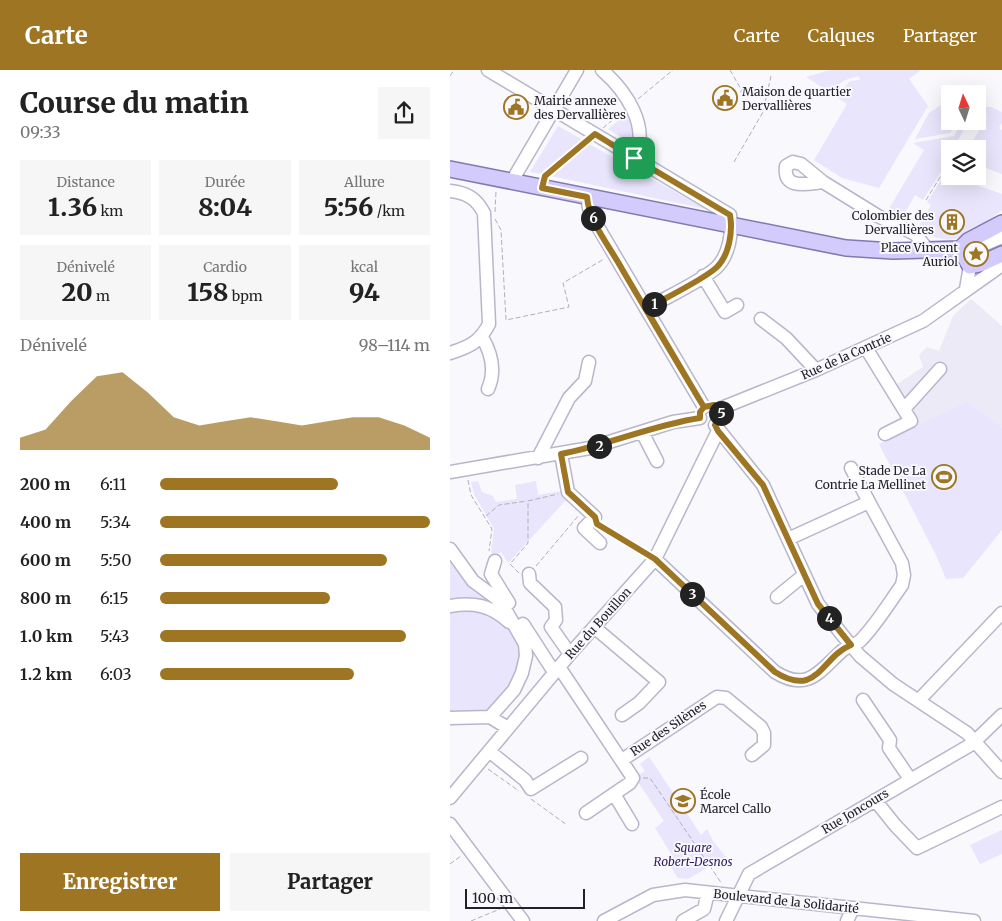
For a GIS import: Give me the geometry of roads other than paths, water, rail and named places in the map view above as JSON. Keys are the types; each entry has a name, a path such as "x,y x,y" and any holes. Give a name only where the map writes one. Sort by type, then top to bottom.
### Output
{"main road":[{"path":"450,168 846,248 893,251 954,249 1002,223"},
{"path":"954,249 970,266 1001,264"}],"street":[{"path":"488,70 730,215 732,226 724,257 716,268 646,309"},
{"path":"512,181 577,70"},
{"path":"602,70 630,105 637,119 640,146 634,158"},
{"path":"823,182 878,216 915,234 928,250"},
{"path":"450,191 469,195 479,203 484,213 489,324 482,337 471,346 450,353"},
{"path":"587,197 592,215 702,412 706,425 717,428 763,485 818,604 851,645 894,684 920,700 975,741 1002,772"},
{"path":"954,249 982,246 1002,236"},
{"path":"966,289 1001,264"},
{"path":"966,289 970,266"},
{"path":"703,276 725,312 737,305"},
{"name":"Rue de la Contrie","path":"719,409 816,370 924,321 966,289"},
{"path":"761,319 786,338 816,370"},
{"path":"482,337 490,350 492,365 492,379 488,389"},
{"path":"866,348 911,421 885,434"},
{"path":"538,458 569,398 584,381 589,362"},
{"path":"904,409 940,369"},
{"path":"450,472 590,448 702,412 712,405 719,409 721,418 717,428"},
{"name":"Rue du Bouillon","path":"450,798 557,669 655,559 717,428"},
{"path":"642,432 657,461"},
{"path":"561,454 568,492 595,517 584,528 600,542"},
{"path":"655,559 775,672 786,679 800,681 813,678 843,650 859,642 902,585 904,575 902,563 851,468"},
{"path":"788,539 869,502"},
{"path":"450,549 474,581 496,598 505,609 525,644 526,656 522,673 514,690 490,718"},
{"path":"495,561 491,574 493,580 633,778 630,783 586,813"},
{"path":"529,574 530,583 555,607 556,620 551,627 570,654"},
{"path":"777,597 804,575"},
{"path":"450,606 476,604 491,608 516,629"},
{"path":"920,700 1002,613"},
{"path":"594,627 659,682 639,703 622,715"},
{"name":"Rue des Silènes","path":"622,760 717,697 726,698 761,727 764,733 764,745 752,754"},
{"path":"863,700 890,740 889,748 910,779"},
{"name":"Rue Joncours","path":"726,921 749,874 975,741 1002,715"},
{"path":"450,718 490,718 508,728"},
{"path":"489,751 525,780 531,789 581,758"},
{"path":"614,794 632,824"},
{"path":"875,800 894,825 917,848 1002,807"},
{"path":"450,824 523,921"},
{"name":"Boulevard de la Solidarité","path":"604,921 646,898 665,892 685,890 974,921"},
{"path":"682,921 704,909 708,893"},
{"path":"846,921 853,908"}],"place":[{"name":"Maison de quartier Dervallières","path":"725,98"},
{"name":"Mairie annexe des Dervallières","path":"516,107"},
{"name":"Colombier des Dervallières","path":"952,222"},
{"name":"Place Vincent Auriol","path":"976,254"},
{"name":"Stade De La Contrie La Mellinet","path":"944,477"},
{"name":"École Marcel Callo","path":"683,801"}],"park label":[{"name":"Square Robert-Desnos","path":"693,854"}]}
